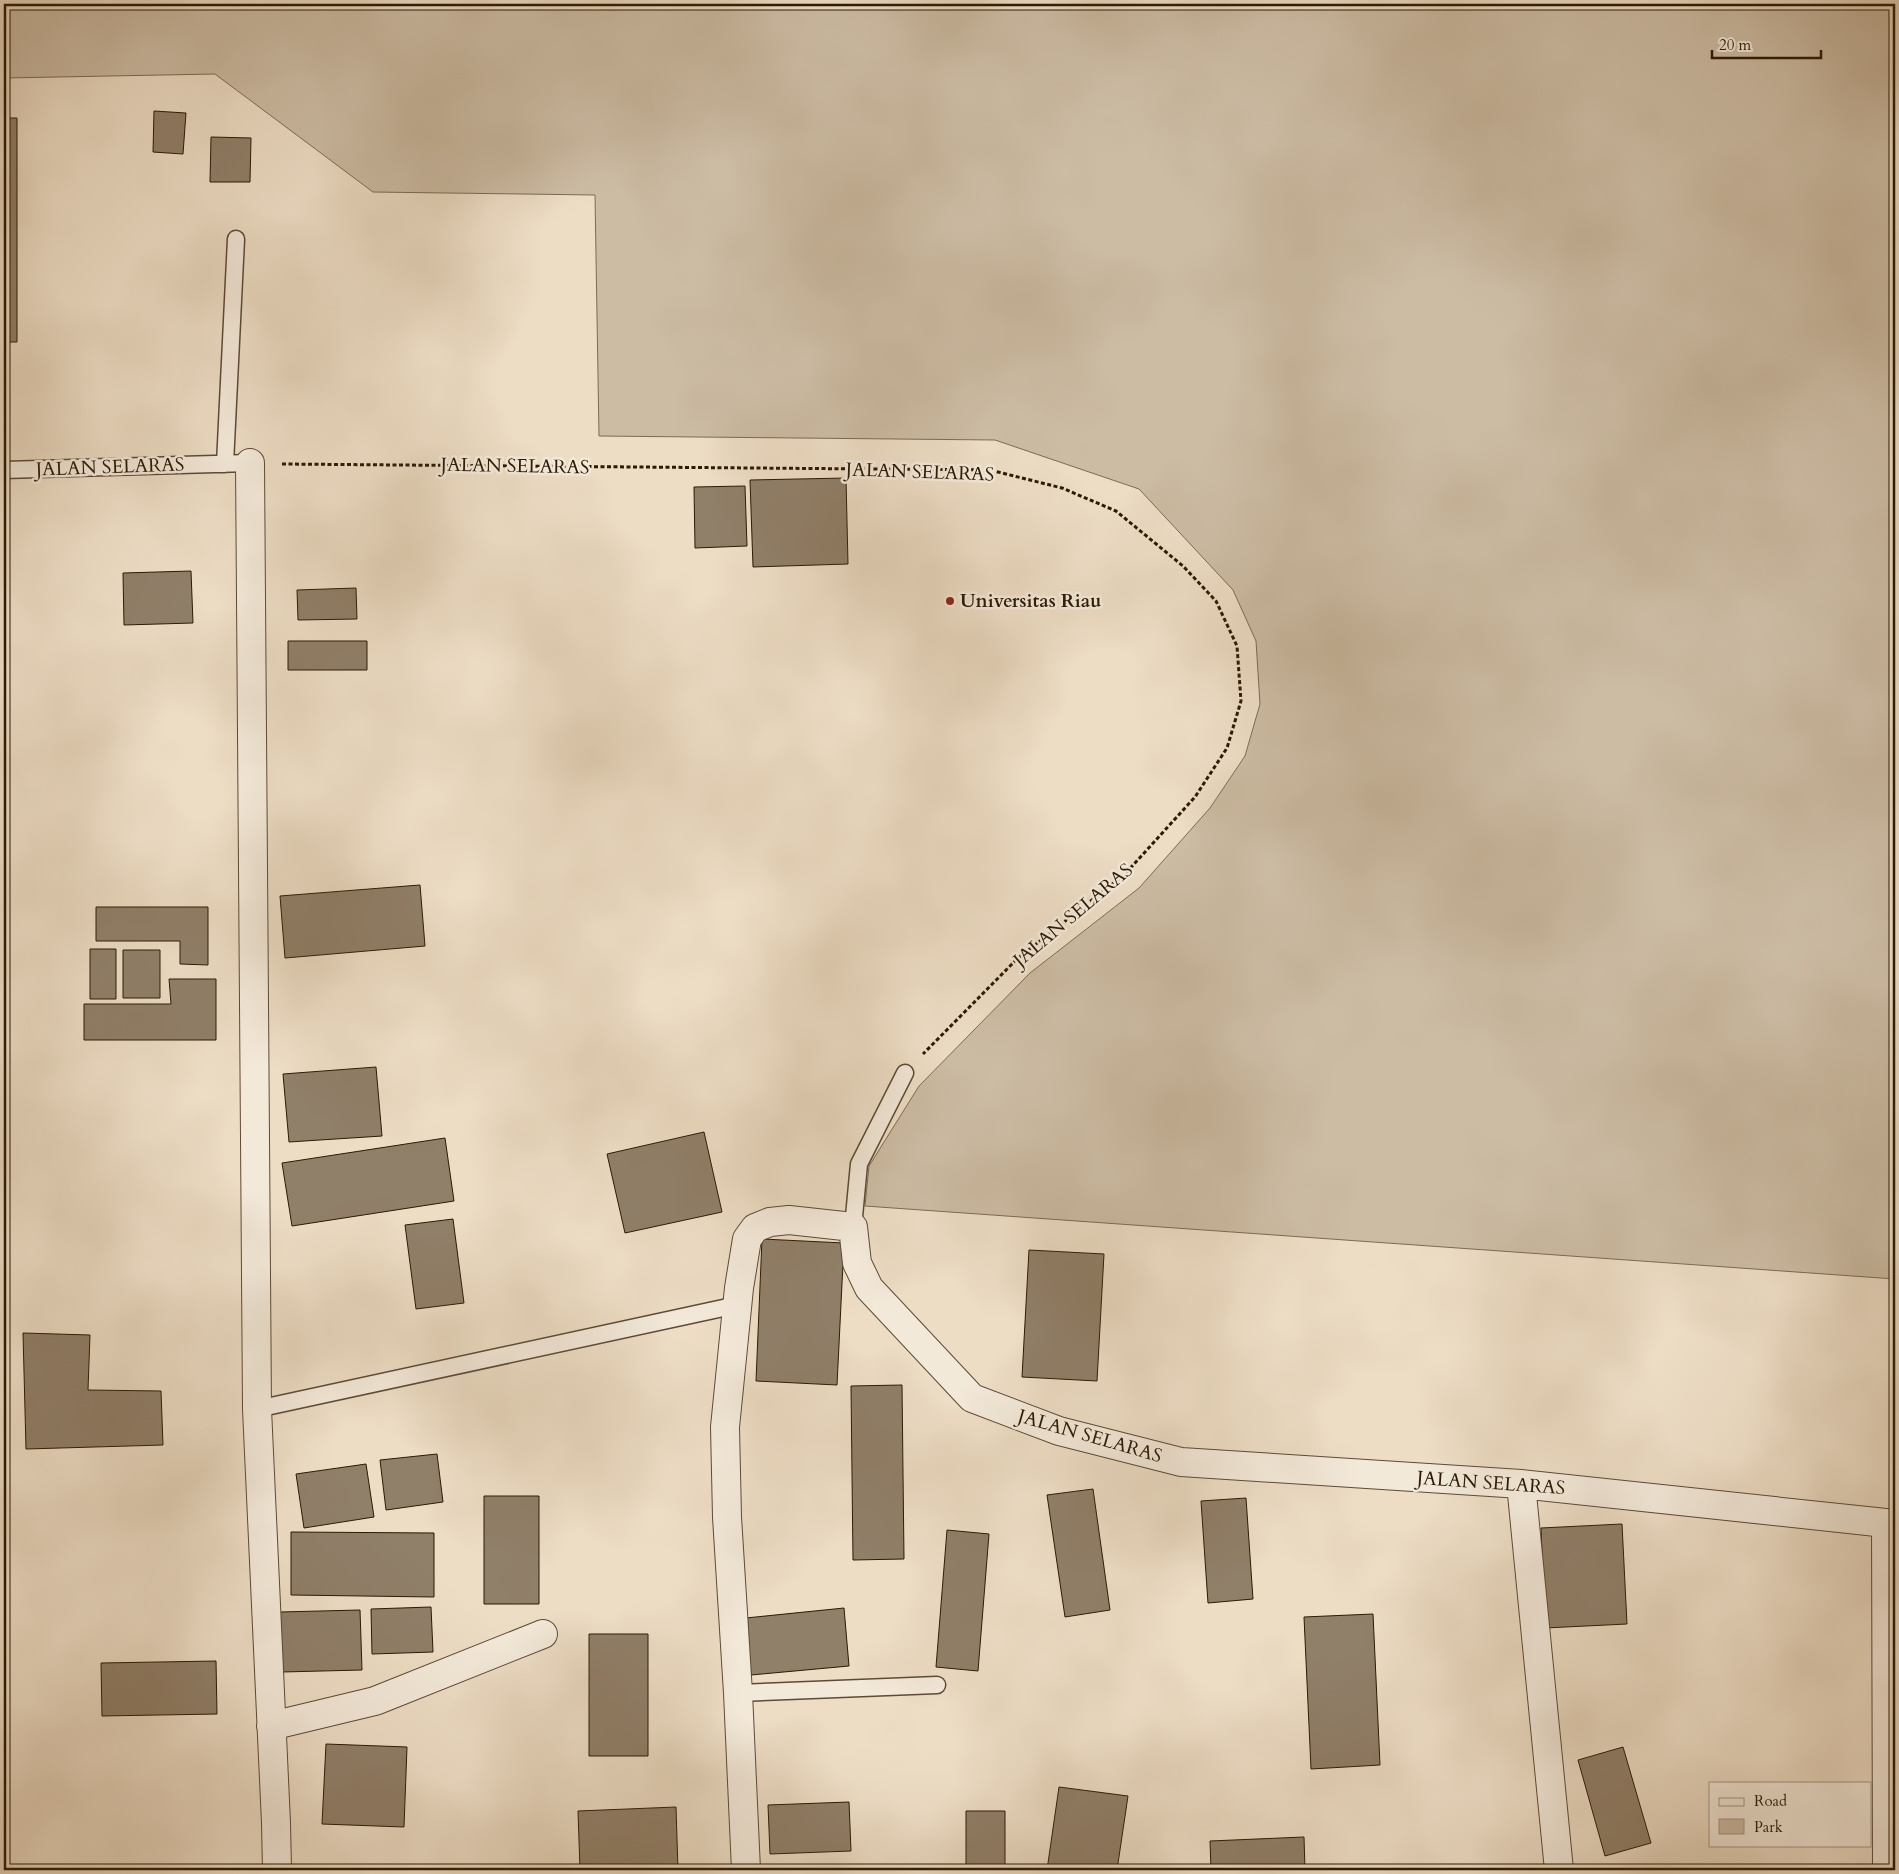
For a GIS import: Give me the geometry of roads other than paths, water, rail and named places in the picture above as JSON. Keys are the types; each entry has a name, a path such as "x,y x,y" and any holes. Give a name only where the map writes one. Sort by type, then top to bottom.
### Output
{"street":[{"path":"237,464 257,1408 276,1823 276,1870"},
{"path":"746,1870 738,1693 726,1518 725,1426 737,1305 746,1239 755,1228 770,1222 789,1220 853,1227"},
{"name":"JALAN SELARAS","path":"853,1227 857,1263 869,1288 972,1398 1059,1431 1180,1462 1521,1484 1891,1524"},
{"path":"1521,1484 1559,1870"},
{"path":"1889,1859 1891,1524"},
{"path":"271,1726 375,1701 543,1634"}],"lane":[{"path":"236,239 237,464"},
{"name":"JALAN SELARAS","path":"4,470 237,464"},
{"name":"JALAN SELARAS","path":"853,1227 859,1164 905,1072"},
{"path":"257,1408 737,1305"},
{"path":"738,1693 938,1685"}],"place":[{"name":"Universitas Riau","path":"950,601"}]}
